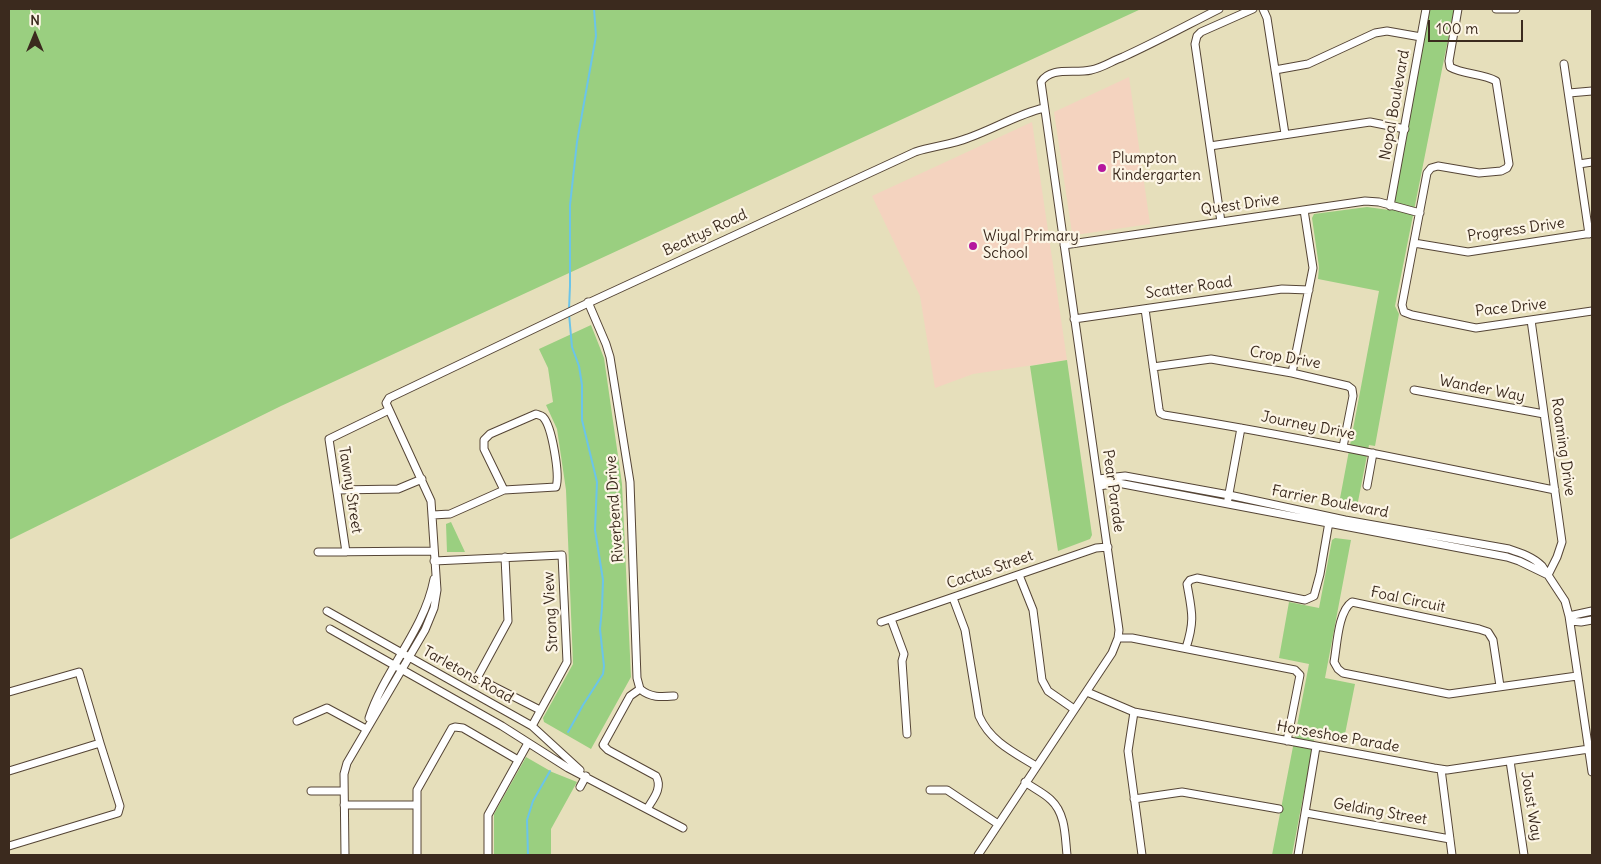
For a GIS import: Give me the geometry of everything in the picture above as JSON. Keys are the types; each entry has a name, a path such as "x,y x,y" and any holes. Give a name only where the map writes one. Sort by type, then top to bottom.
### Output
{"street":[{"name":"Pear Parade","path":"978,855 1112,653 1119,630 1041,82 1045,76 1052,72 1093,70 1142,48 1219,9"},
{"path":"1221,222 1195,44 1197,36 1201,32 1253,9"},
{"path":"1263,9 1267,18 1285,134"},
{"name":"Nopal Boulevard","path":"1390,206 1426,9"},
{"path":"1414,243 1427,173 1431,168 1438,166 1479,174 1501,171 1507,168 1509,164 1496,81 1456,71 1450,67 1448,61 1458,9"},
{"path":"1496,9 1516,9"},
{"path":"1275,70 1308,64 1375,33 1387,31 1421,37"},
{"path":"1564,64 1591,234"},
{"path":"1569,93 1592,91"},
{"name":"Beattys Road","path":"388,406 389,398 588,302 915,152 967,139 1031,111 1044,108"},
{"path":"1210,146 1370,122 1405,129"},
{"path":"1579,164 1592,162"},
{"name":"Quest Drive","path":"1064,245 1365,201 1379,202 1420,213"},
{"path":"1292,373 1313,263 1304,210"},
{"name":"Progress Drive","path":"1414,243 1468,252 1591,234"},
{"name":"Pace Drive","path":"1414,243 1402,305 1404,312 1476,328 1592,311"},
{"name":"Scatter Road","path":"1074,319 1282,289 1309,290"},
{"name":"Riverbend Drive","path":"588,302 610,357 630,482 637,678 640,689"},
{"name":"Journey Drive","path":"1145,309 1160,413 1164,416 1343,447 1555,490"},
{"name":"Roaming Drive","path":"1531,320 1562,542 1548,575"},
{"name":"Crop Drive","path":"1153,367 1211,360 1345,384 1352,389 1353,396 1343,447"},
{"name":"Wander Way","path":"1414,390 1544,414"},
{"path":"345,855 344,774 346,763 366,729 382,687 399,665 408,657 425,630 434,608 437,590 431,501 388,406"},
{"name":"Tawny Street","path":"346,552 329,439 388,406"},
{"path":"433,515 450,514 504,490 556,487 557,477 551,434 543,417 536,414 490,434 484,440 484,449 504,490"},
{"path":"1228,499 1241,428"},
{"path":"1367,486 1373,453"},
{"name":"Farrier Boulevard","path":"1098,483 1125,476 1507,557 1548,575"},
{"path":"337,490 398,489 422,479"},
{"path":"1186,648 1192,629 1193,616 1188,584 1190,580 1197,578 1305,600 1314,596 1330,520"},
{"name":"Cactus Street","path":"881,622 1096,548 1108,547"},
{"path":"318,552 434,551"},
{"name":"Strong View","path":"434,561 562,555 567,662 532,726"},
{"path":"505,557 508,621 477,678 540,710"},
{"path":"399,665 401,653 425,611 432,590 435,572"},
{"path":"1019,575 1033,610 1042,680 1048,691 1074,709"},
{"path":"1548,575 1565,601 1570,618 1592,772"},
{"path":"953,598 965,630 979,716 983,725 993,738 1036,766"},
{"name":"Foal Circuit","path":"1500,686 1493,640 1488,632 1352,602 1347,606 1342,617 1334,662 1343,673 1449,694 1577,676"},
{"name":"Tarletons Road","path":"327,611 532,726 586,776"},
{"path":"1570,618 1592,611"},
{"path":"1570,618 1592,620"},
{"path":"891,619 904,654 902,661 907,734"},
{"name":"Tarletons Road","path":"330,629 399,665 502,726 568,768 683,828"},
{"path":"1118,638 1132,638 1295,670 1300,675 1287,742"},
{"path":"9,692 79,672 120,806 118,812 9,846"},
{"path":"647,809 659,786 656,776 608,750 604,744 630,696 640,689 647,695 661,698 674,696"},
{"name":"Horseshoe Parade","path":"1087,692 1134,712 1287,742 1446,770 1589,749"},
{"path":"298,721 327,708 366,729"},
{"path":"1134,712 1128,751 1142,855"},
{"path":"417,855 417,790 452,728 463,728 518,760"},
{"path":"9,771 100,743"},
{"path":"488,855 488,815 528,743"},
{"path":"1298,855 1316,747"},
{"name":"Joust Way","path":"1510,760 1524,855"},
{"path":"1441,769 1452,855"},
{"path":"580,787 586,776"},
{"path":"1025,782 1051,800 1058,808 1063,820 1067,855"},
{"path":"930,790 947,790 998,824"},
{"path":"311,791 344,791"},
{"path":"1134,799 1182,792 1279,809"},
{"path":"344,805 416,805"},
{"name":"Gelding Street","path":"1306,812 1450,839"}],"shaded area":[{"name":"Plumpton Kindergarten","path":"1129,77 1150,224 1075,235 1072,233 1054,112"},
{"name":"Wiyal Primary School","path":"1032,122 1067,360 973,374 935,388 920,296 872,196"}],"green space":[{"path":"9,9 1141,9 281,406 9,540"},
{"path":"1426,9 1454,9 1395,306 1399,314 1375,446 1369,445 1356,512 1338,509 1379,291 1318,279 1319,267 1312,218 1314,214 1367,207 1389,210"},
{"path":"591,325 604,358 622,484 631,677 591,749 544,722 543,718 573,664 566,490 557,429 546,405 553,402 548,368 539,349"},
{"path":"1067,360 1092,535 1090,539 1058,551 1030,366"},
{"path":"451,522 465,552 447,552 446,524"},
{"path":"1335,538 1351,540 1325,678 1355,684 1344,739 1315,734 1292,855 1272,855 1309,664 1279,658 1289,602 1319,608 1332,540"},
{"path":"526,757 552,772 577,782 551,829 551,855 494,855 494,814"}],"waterway":[{"path":"569,309 570,205 577,142 596,36 594,9"},
{"path":"568,732 603,674 604,666 600,629 603,580 595,530 597,482 582,420 582,385 579,366 572,347 569,314"},
{"path":"528,855 527,820 533,801 550,771"}],"place":[{"name":"Plumpton Kindergarten","path":"1102,168"},
{"name":"Wiyal Primary School","path":"973,246"}]}
